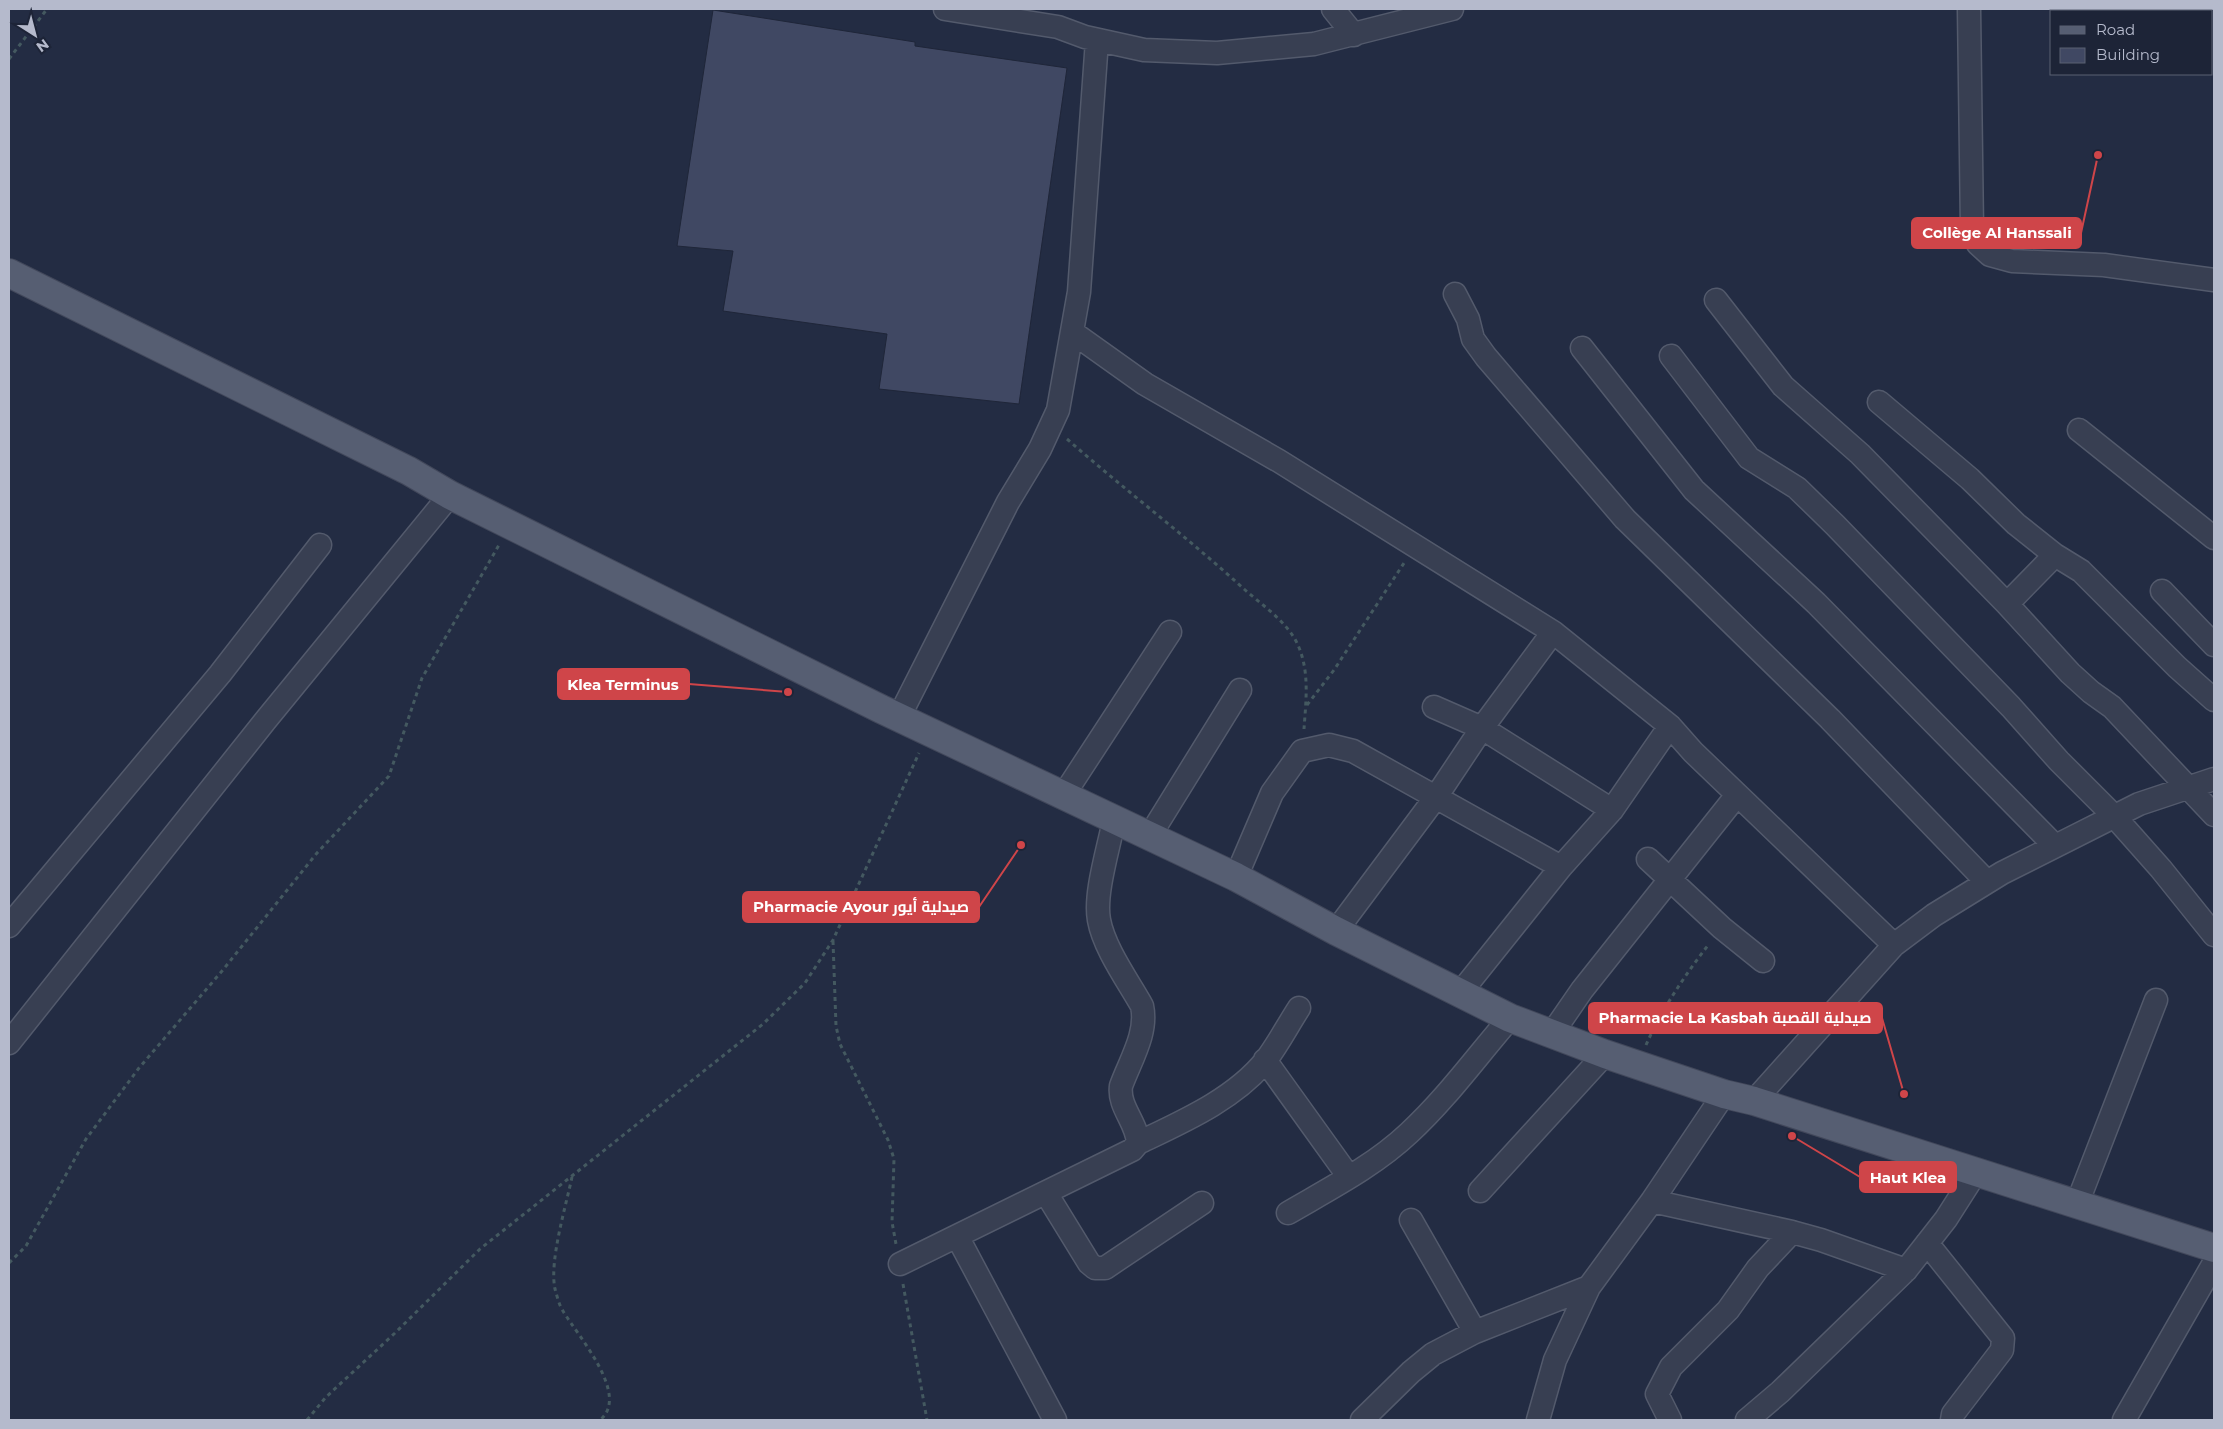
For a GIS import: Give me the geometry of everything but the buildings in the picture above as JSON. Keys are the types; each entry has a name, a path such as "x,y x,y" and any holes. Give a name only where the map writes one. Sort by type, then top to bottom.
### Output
{"main road":[{"path":"9,273 409,471 450,495 929,732 1236,878 1336,931 1510,1018 1604,1054 1724,1094 2214,1248"}],"street":[{"path":"945,9 1058,27 1097,40 1144,50 1218,53 1314,44 1452,9"},
{"path":"1333,9 1354,35"},
{"path":"1969,9 1972,229 1978,244 1990,255 2012,261 2104,265 2214,280"},
{"path":"899,717 1008,502 1058,410 1067,370 1079,292 1097,40"},
{"path":"1455,294 1468,319 1472,339 1625,519 1830,719 1987,882"},
{"path":"1716,300 1783,386 1860,454 2007,604 2070,672 2090,692 2112,707 2214,815"},
{"path":"1072,332 1145,384 1279,461 1552,632 1670,726 1693,752 1894,945"},
{"path":"1582,348 1694,490 1816,603 2055,846"},
{"path":"1671,356 1748,458 1797,488 1816,506 2011,707 2059,762 2114,816 2214,935"},
{"path":"1879,402 1970,479 2016,524 2055,555 2081,571 2177,668 2214,700"},
{"path":"2079,430 2214,538"},
{"path":"9,1043 253,736 450,495"},
{"path":"9,926 220,674 320,545"},
{"path":"2007,604 2055,555"},
{"path":"2162,591 2214,645"},
{"path":"1063,796 1170,632"},
{"path":"1336,931 1436,797 1482,728 1552,632"},
{"path":"1149,837 1240,690"},
{"path":"1434,707 1482,728 1612,810"},
{"path":"1461,992 1561,867 1612,810 1670,726"},
{"path":"1236,878 1272,793 1302,751 1329,745 1353,752 1561,867"},
{"path":"1754,1102 1894,945 1934,915 1987,882 2114,816 2139,804 2214,779"},
{"path":"1551,1034 1582,990 1671,880 1737,794"},
{"path":"1114,820 1100,888 1098,918 1104,938 1142,1006 1145,1017 1143,1030 1121,1086 1120,1094 1138,1132 1138,1143"},
{"path":"1648,859 1722,928 1763,961"},
{"path":"2077,1204 2156,1000"},
{"path":"900,1264 1132,1150 1138,1143 1177,1124 1234,1090 1265,1060 1299,1008"},
{"path":"1288,1213 1349,1178 1396,1144 1424,1118 1510,1018"},
{"path":"1480,1191 1604,1054"},
{"path":"1265,1060 1349,1178"},
{"path":"1538,1420 1555,1360 1589,1287 1652,1201 1724,1094"},
{"path":"1747,1420 1780,1392 1906,1270 1946,1219 1976,1172"},
{"path":"1046,1193 1089,1263 1095,1268 1105,1268 1202,1203"},
{"path":"1652,1201 1792,1232 1821,1240 1906,1270"},
{"path":"1411,1220 1475,1332"},
{"path":"1670,1420 1657,1394 1671,1367 1728,1310 1758,1268 1792,1232"},
{"path":"957,1236 1055,1420"},
{"path":"1927,1243 2003,1338 2002,1350 1954,1414 1952,1420"},
{"path":"2124,1420 2214,1263"},
{"path":"1362,1420 1411,1372 1433,1354 1475,1332 1589,1287"}],"path":[{"path":"9,59 47,9"},
{"path":"1051,426 1213,561 1287,627 1297,644 1307,684 1302,751"},
{"path":"9,1264 26,1246 86,1139 139,1068 317,853 389,776 422,678 511,525"},
{"path":"1306,706 1344,654 1415,546"},
{"path":"307,1420 326,1397 480,1249 763,1024 805,983 834,940 929,732"},
{"path":"1637,1064 1657,1022 1691,968 1722,928"},
{"path":"834,940 836,1026 840,1044 888,1140 894,1158 892,1222 927,1420"},
{"path":"572,1176 554,1270 555,1288 562,1309 597,1363 608,1384 610,1400 605,1416 600,1420"}],"place":[{"name":"Collège Al Hanssali","path":"2098,155"},
{"name":"Klea Terminus","path":"788,692"},
{"name":"Pharmacie Ayour صيدلية أيور","path":"1021,845"},
{"name":"Pharmacie La Kasbah صيدلية القصبة","path":"1904,1094"},
{"name":"Haut Klea","path":"1792,1136"}]}
